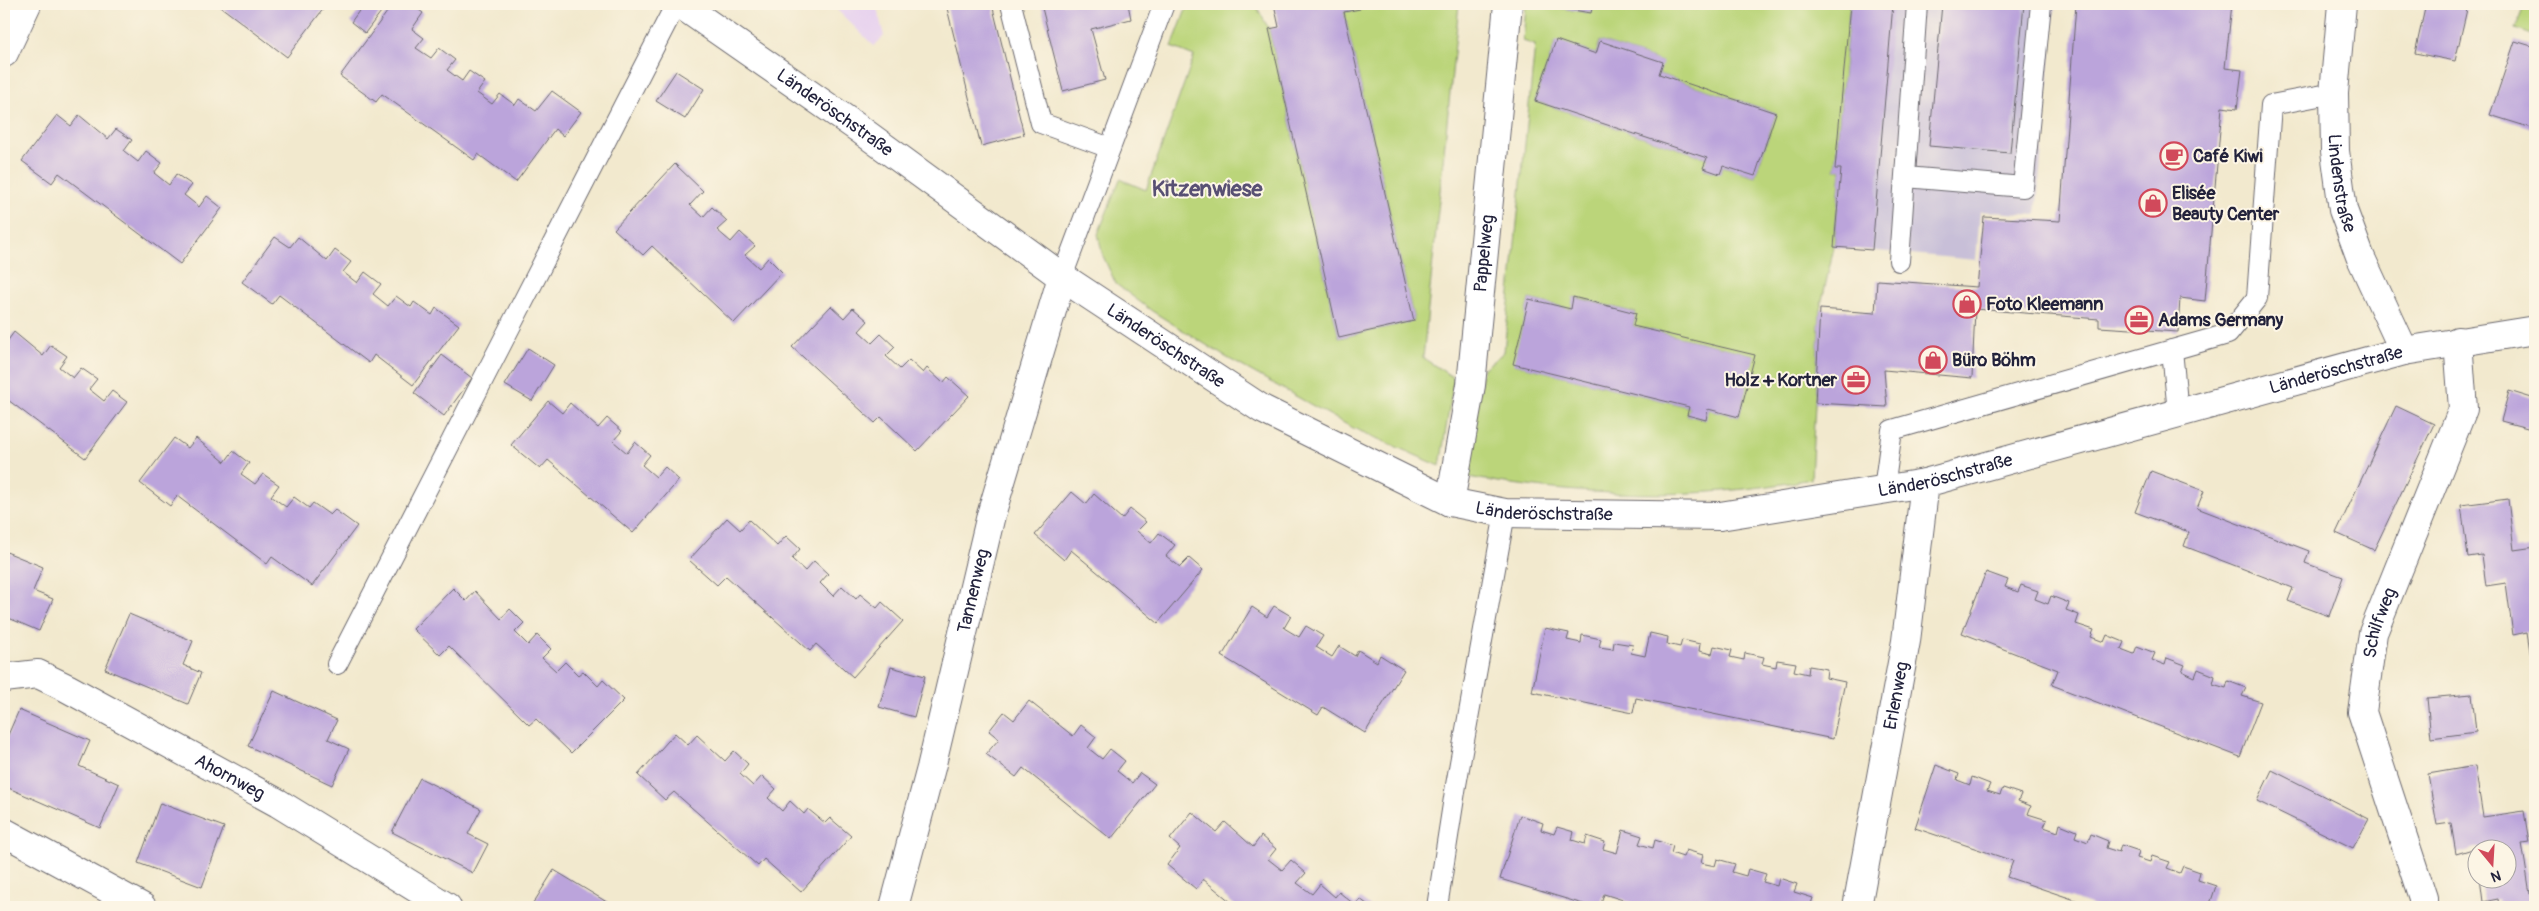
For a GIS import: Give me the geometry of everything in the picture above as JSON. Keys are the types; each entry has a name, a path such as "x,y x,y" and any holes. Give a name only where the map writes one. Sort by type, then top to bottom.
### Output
{"street":[{"path":"4,52 27,4"},
{"name":"Länderöschstraße","path":"680,4 858,128 1062,277 1262,409 1450,502 1505,513 1720,516 1925,482 2404,351 2535,330"},
{"name":"Pappelweg","path":"1450,502 1470,385 1508,4"},
{"name":"Lindenstraße","path":"2342,4 2334,93 2335,151 2343,210 2360,256 2404,351"},
{"name":"Tannenweg","path":"894,907 934,759 991,515 1062,277"},
{"name":"Schilfweg","path":"2423,907 2423,898 2362,712 2373,633 2462,409 2458,341"},
{"name":"Erlenweg","path":"1857,907 1906,641 1925,482"},
{"name":"Ahornweg","path":"4,678 38,674 67,688 278,803 447,907"},
{"path":"4,832 142,907"}],"lane":[{"path":"337,664 676,4"},
{"path":"1011,4 1041,123 1110,148"},
{"path":"1062,277 1164,4"},
{"path":"1899,261 1917,4"},
{"path":"1906,177 2023,187 2041,4"},
{"path":"1884,489 1892,430 2228,334 2257,298 2271,105 2334,93"},
{"path":"2172,350 2178,413"},
{"path":"1437,907 1456,785 1505,513"}],"shaded area":[{"path":"831,4 876,4 884,36 874,46"},
{"path":"1850,4 2055,4 2036,215 1980,211 1976,260 1834,247 1841,170 1835,169"}],"green space":[{"path":"1188,4 1255,4 1269,29 1339,338 1414,321 1344,12 1360,9 1359,4 1459,4 1423,358 1454,378 1440,466 1351,427 1224,356 1152,311 1116,284 1103,256 1098,234 1120,179 1146,190 1194,56 1172,47"},
{"path":"1593,4 1850,4 1835,169 1841,169 1834,247 1820,309 1811,479 1726,491 1640,494 1553,489 1468,477 1483,369 1504,352 1535,45 1523,41 1526,5 1555,7 1590,13","holes":["1556,41 1596,54 1600,41 1662,62 1659,74 1776,113 1755,176 1723,166 1720,173 1704,169 1707,158 1535,101","1574,297 1636,313 1633,326 1754,355 1739,417 1708,409 1705,420 1687,415 1689,407 1514,364 1529,299 1571,309"]},
{"path":"2525,4 2535,4 2535,36 2515,29"}],"building":[{"path":"217,4 327,4 287,57"},
{"path":"364,4 387,4 365,33 351,22"},
{"path":"393,4 411,4 423,13 412,29 424,38 416,48 431,58 439,48 455,60 447,70 462,81 469,71 485,82 477,93 492,104 500,94 515,105 519,99 536,111 552,91 581,112 563,136 555,129 516,182 478,154 474,160 382,94 376,102 340,76"},
{"path":"946,4 992,4 1024,135 981,146"},
{"path":"1041,4 1128,4 1131,19 1091,29 1105,80 1063,91"},
{"path":"1274,4 1359,4 1360,9 1344,12 1414,321 1339,338 1269,29 1279,27"},
{"path":"1555,4 1593,4 1591,13 1555,7"},
{"path":"1850,4 1893,4 1872,250 1834,247 1841,169 1835,169"},
{"path":"1942,4 2024,4 2010,153 1929,146"},
{"path":"2076,4 2232,4 2225,68 2242,70 2237,109 2222,107 2205,301 2180,298 2178,332 2099,327 2099,319 1975,309 1972,378 1884,370 1887,407 1815,403 1820,309 1875,313 1877,280 1977,287 1984,217 2060,221"},
{"path":"2426,4 2468,5 2455,61 2415,53"},
{"path":"1556,40 1596,54 1600,41 1663,62 1659,74 1776,113 1755,176 1723,166 1720,174 1703,168 1707,158 1535,101"},
{"path":"2515,41 2535,47 2535,129 2490,115"},
{"path":"676,71 704,89 685,119 656,101"},
{"path":"57,115 71,126 79,115 108,139 116,129 132,140 124,151 138,162 146,151 162,163 154,173 169,185 176,174 192,185 184,195 199,207 207,196 222,208 180,264 59,173 52,183 22,161"},
{"path":"675,164 703,191 690,205 703,217 712,207 727,221 717,230 731,242 740,232 755,246 745,255 759,268 768,258 782,272 734,323 652,246 643,255 614,229"},
{"path":"275,237 290,247 298,237 327,261 335,250 351,262 343,272 357,283 365,272 381,284 373,294 388,306 396,296 411,307 414,302 432,315 436,308 459,325 413,385 374,355 369,363 279,295 272,304 242,282"},
{"path":"1573,297 1636,313 1633,326 1755,355 1739,417 1708,409 1706,420 1687,415 1689,407 1513,364 1529,299 1571,309"},
{"path":"831,306 844,318 853,308 868,321 859,331 872,343 881,334 895,347 886,356 900,369 909,360 923,373 927,368 943,383 948,377 969,396 917,451 881,417 875,423 792,347"},
{"path":"14,332 43,356 51,345 67,356 59,367 73,378 81,368 97,379 89,389 104,401 112,391 127,402 85,458 4,397 4,341 6,343"},
{"path":"528,348 554,365 532,401 505,385"},
{"path":"442,355 472,378 444,416 414,393"},
{"path":"2509,391 2535,399 2535,430 2501,421"},
{"path":"548,401 562,413 570,403 598,428 607,418 622,431 613,441 627,453 635,442 650,455 642,465 656,477 665,467 679,480 633,533 548,460 540,469 511,445"},
{"path":"2396,406 2434,424 2374,550 2336,533"},
{"path":"174,438 188,448 196,438 225,462 233,451 249,463 241,474 255,484 263,474 279,485 271,496 286,507 294,497 309,508 313,503 330,515 335,510 357,526 312,586 272,557 267,564 177,496 170,506 140,483"},
{"path":"2151,471 2204,491 2197,508 2309,551 2305,563 2343,577 2329,616 2288,601 2293,588 2184,546 2189,532 2135,512"},
{"path":"1072,492 1086,504 1094,494 1122,519 1130,509 1146,522 1137,531 1151,543 1159,533 1175,545 1166,556 1180,567 1189,558 1203,570 1158,623 1071,550 1064,560 1035,535"},
{"path":"2508,499 2514,550 2535,547 2535,664 2532,664 2527,632 2513,635 2506,583 2486,586 2482,555 2468,557 2461,505"},
{"path":"727,518 740,530 749,520 777,546 786,536 800,549 792,559 805,571 814,561 828,574 820,583 833,596 842,586 856,599 860,594 877,608 882,602 903,621 853,677 816,644 810,651 726,576 717,585 689,560"},
{"path":"4,551 43,567 33,591 53,599 39,631 4,616"},
{"path":"1986,572 2008,580 2005,587 2018,592 2021,585 2038,591 2035,599 2048,604 2051,596 2069,603 2066,610 2079,615 2076,624 2094,630 2091,637 2104,642 2107,635 2124,642 2121,649 2134,654 2137,646 2155,653 2152,660 2165,665 2167,658 2185,665 2182,671 2195,677 2198,669 2215,676 2213,684 2226,688 2228,681 2246,688 2242,696 2261,702 2240,757 2052,685 2058,670 1962,633"},
{"path":"453,588 466,601 475,591 501,619 510,609 524,623 515,632 528,645 537,635 551,649 542,658 556,671 565,662 578,675 583,671 598,686 603,680 624,700 571,753 536,719 529,725 449,646 440,655 413,629"},
{"path":"1274,606 1291,616 1284,628 1299,637 1306,626 1323,636 1316,647 1332,657 1339,646 1355,656 1358,650 1377,662 1380,655 1404,670 1365,733 1323,707 1318,715 1222,656 1252,607 1267,617"},
{"path":"129,614 193,641 183,665 201,673 188,704 105,669"},
{"path":"1545,628 1569,633 1567,640 1581,643 1582,635 1601,639 1599,647 1613,649 1614,642 1633,645 1631,653 1645,656 1650,633 1668,637 1667,644 1680,647 1682,640 1700,644 1699,651 1712,654 1714,646 1732,650 1730,657 1744,660 1745,653 1764,657 1762,664 1776,667 1777,660 1796,663 1794,671 1808,674 1809,666 1827,669 1826,678 1845,682 1833,739 1636,698 1633,713 1532,692"},
{"path":"891,667 925,676 914,717 879,707"},
{"path":"274,691 337,720 328,739 349,749 332,785 248,746"},
{"path":"2472,694 2476,732 2431,738 2427,698"},
{"path":"1029,701 1073,736 1081,725 1096,737 1088,748 1102,759 1110,749 1125,761 1117,771 1132,783 1140,773 1155,784 1111,839 1023,768 1016,777 986,754 999,739 989,731 1004,712 1014,720"},
{"path":"19,710 90,741 79,766 119,784 100,828 4,786 4,744"},
{"path":"675,733 688,745 697,735 725,761 734,751 748,764 740,774 753,786 762,776 776,789 768,798 782,811 790,801 804,814 808,809 825,823 830,818 851,836 801,892 764,859 758,866 674,792 665,800 638,775"},
{"path":"1936,765 1959,774 1957,780 1970,785 1972,777 1990,784 1987,791 2000,795 2003,788 2021,794 2018,801 2031,806 2028,814 2047,820 2044,827 2058,832 2060,824 2077,831 2075,837 2088,842 2091,834 2108,841 2106,848 2119,852 2121,845 2139,851 2137,858 2150,862 2152,856 2170,862 2167,868 2180,873 2183,866 2200,872 2198,880 2216,886 2209,907 2096,907 2007,877 2013,861 1915,828"},
{"path":"2475,766 2483,817 2524,811 2529,842 2522,843 2530,894 2535,893 2535,907 2499,907 2498,899 2483,902 2481,888 2516,888 2516,838 2466,838 2466,851 2456,854 2451,823 2437,825 2428,774"},
{"path":"2272,770 2369,819 2353,848 2257,801"},
{"path":"420,778 481,809 468,834 488,844 473,873 392,832"},
{"path":"160,803 224,827 202,887 138,863"},
{"path":"1192,812 1216,832 1225,822 1253,847 1261,836 1276,849 1268,859 1282,870 1291,860 1306,873 1297,883 1312,894 1320,884 1335,897 1339,892 1355,905 1360,899 1371,907 1237,907 1203,879 1196,889 1167,865 1180,848 1170,839"},
{"path":"1520,815 1543,823 1541,830 1554,834 1557,827 1574,832 1572,840 1585,844 1587,836 1605,842 1603,849 1617,853 1623,830 1642,836 1639,844 1653,848 1655,840 1673,846 1671,853 1683,857 1686,850 1703,855 1701,863 1715,866 1717,859 1735,864 1732,872 1746,876 1748,869 1766,874 1763,882 1777,886 1779,878 1797,884 1794,892 1813,898 1810,907 1645,907 1604,894 1600,907 1593,907 1500,879"},
{"path":"554,870 615,907 531,907"},
{"path":"4,900 18,907 4,907"}],"place":[{"name":"Café Kiwi","path":"2174,156"},
{"name":"Elisée Beauty Center","path":"2153,203"},
{"name":"Foto Kleemann","path":"1967,304"},
{"name":"Adams Germany","path":"2139,320"},
{"name":"Büro Böhm","path":"1933,360"},
{"name":"Holz + Kortner","path":"1856,380"}],"district":[{"name":"Kitzenwiese","path":"1207,189"}]}
